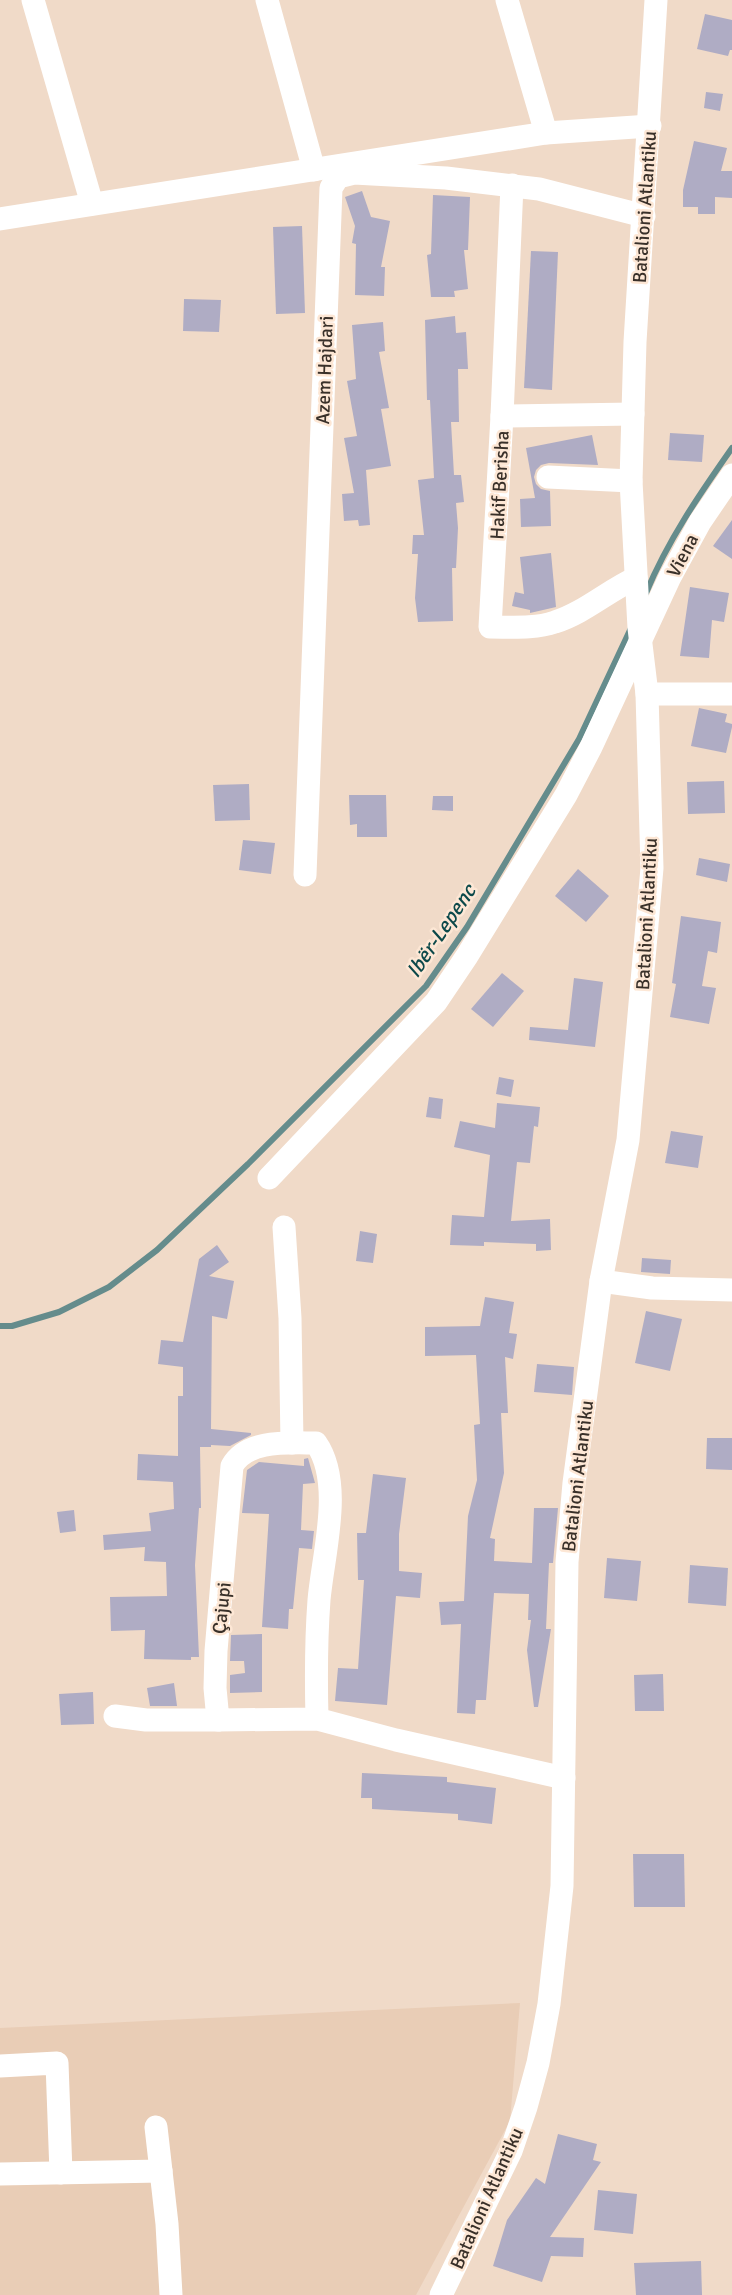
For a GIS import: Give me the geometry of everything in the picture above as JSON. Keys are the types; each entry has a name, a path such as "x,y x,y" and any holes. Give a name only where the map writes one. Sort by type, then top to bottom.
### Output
{"street":[{"path":"33,0 92,204"},
{"path":"267,0 314,170"},
{"path":"507,0 546,134"},
{"name":"Batalioni Atlantiku","path":"441,2295 511,2151 538,2063 562,1886 567,1562 574,1483 601,1281 628,1140 652,869 647,694 640,634 631,481 635,342 656,0"},
{"path":"0,219 546,134 650,126"},
{"name":"Azem Hajdari","path":"305,875 331,188 338,177 354,173 392,174 539,189 644,216"},
{"name":"Hakif Berisha","path":"512,185 490,627 554,623 636,578"},
{"path":"502,416 633,414"},
{"name":"Viena","path":"640,634 700,522 732,475"},
{"path":"548,477 631,481"},
{"name":"Batalioni Atlantiku","path":"269,1178 436,1002 566,794 591,747 640,634"},
{"path":"647,694 732,694"},
{"path":"284,1227 290,1318 292,1443"},
{"path":"601,1281 652,1288 732,1290"},
{"path":"291,1405 323,1453 328,1468 330,1491 316,1646 317,1718"},
{"name":"Çajupi","path":"218,1720 216,1651 232,1466 237,1457 245,1451 292,1443 316,1443"},
{"path":"115,1716 146,1720 317,1718 396,1740 564,1778"},
{"path":"0,2066 57,2063 61,2173"},
{"path":"156,2127 167,2224 171,2295"},
{"path":"0,2174 161,2171"}],"shaded area":[{"path":"520,2003 510,2121 416,2295 0,2295 0,2028"}],"building":[{"path":"705,14 732,20 732,50 728,56 697,49"},
{"path":"706,92 723,94 720,111 704,108"},
{"path":"694,141 727,148 721,171 732,171 732,198 715,197 715,214 698,214 698,207 683,207 683,190"},
{"path":"362,191 371,217 390,221 381,267 385,267 384,296 355,295 356,244 352,243 355,226 345,197"},
{"path":"433,195 470,197 468,250 464,250 468,289 454,291 455,297 431,297 427,255 431,254"},
{"path":"302,226 305,313 276,314 273,227"},
{"path":"531,251 558,252 552,390 524,388"},
{"path":"184,299 221,300 219,332 183,331"},
{"path":"455,316 456,333 466,332 468,369 458,369 459,422 451,422 454,475 461,475 464,502 456,503 458,528 456,568 452,568 453,621 418,622 415,598 418,554 412,554 413,535 424,535 418,480 434,478 430,400 427,400 425,320"},
{"path":"383,322 385,351 379,352 389,408 381,409 391,466 366,470 370,525 359,526 358,520 344,521 342,494 354,493 344,438 357,436 347,381 356,379 352,325"},
{"path":"670,433 704,435 702,462 668,460"},
{"path":"592,435 598,465 549,463 536,470 536,484 541,489 550,491 551,526 521,527 520,499 535,498 526,448"},
{"path":"732,520 732,559 713,546"},
{"path":"551,553 556,607 530,613 530,610 512,606 515,592 524,594 520,557"},
{"path":"690,587 729,593 724,622 712,620 709,658 680,656"},
{"path":"699,708 727,714 725,722 732,724 732,727 726,753 691,746"},
{"path":"724,781 725,813 688,814 687,782"},
{"path":"249,784 250,820 215,821 213,785"},
{"path":"349,795 386,795 387,837 357,837 357,824 350,825"},
{"path":"433,796 453,796 453,811 432,810"},
{"path":"243,840 275,843 271,874 239,870"},
{"path":"699,858 730,864 727,882 696,875"},
{"path":"578,869 609,896 586,922 555,896"},
{"path":"681,916 721,922 717,953 708,951 702,986 716,988 709,1024 670,1017 676,984 672,983"},
{"path":"502,973 524,991 493,1027 471,1009"},
{"path":"574,978 603,982 595,1047 529,1040 530,1027 568,1030"},
{"path":"499,1077 514,1080 511,1097 496,1094"},
{"path":"429,1097 443,1099 441,1119 426,1117"},
{"path":"497,1103 540,1107 538,1127 534,1126 530,1163 517,1162 511,1221 550,1219 551,1250 536,1251 536,1244 484,1242 484,1246 450,1245 452,1215 484,1217 490,1155 454,1147 460,1121 495,1128"},
{"path":"671,1131 703,1136 698,1168 665,1163"},
{"path":"360,1231 377,1234 373,1263 356,1261"},
{"path":"217,1245 229,1262 209,1276 234,1281 227,1319 212,1316 211,1429 251,1435 230,1446 200,1447 201,1508 195,1565 199,1657 191,1657 191,1660 144,1659 145,1630 111,1631 110,1597 167,1596 166,1562 144,1561 145,1547 104,1550 103,1535 151,1531 149,1513 174,1509 173,1482 137,1480 138,1454 178,1456 178,1396 183,1396 183,1367 158,1364 161,1340 183,1342 199,1259"},
{"path":"642,1258 671,1260 670,1274 641,1272"},
{"path":"485,1297 514,1302 509,1333 517,1334 513,1359 505,1357 508,1413 501,1413 504,1473 490,1538 495,1539 494,1561 532,1563 534,1508 558,1508 553,1563 549,1563 546,1629 551,1629 538,1707 534,1707 527,1650 531,1620 528,1620 529,1594 494,1593 486,1700 476,1700 475,1714 457,1713 461,1624 441,1625 439,1602 464,1601 468,1516 477,1480 474,1425 480,1424 476,1355 425,1356 425,1327 480,1326"},
{"path":"646,1311 682,1319 670,1371 635,1363"},
{"path":"537,1364 574,1367 572,1395 534,1392"},
{"path":"707,1438 732,1438 732,1470 706,1469"},
{"path":"308,1458 315,1483 303,1484 301,1530 314,1531 312,1549 299,1548 293,1609 289,1609 288,1629 262,1627 269,1514 242,1513 247,1470 259,1462 304,1466 304,1459"},
{"path":"373,1474 406,1478 399,1534 399,1571 422,1573 420,1598 396,1596 387,1705 335,1701 338,1668 358,1669 364,1580 358,1580 357,1533 366,1533"},
{"path":"74,1510 76,1531 60,1533 57,1512"},
{"path":"607,1558 641,1561 637,1601 604,1598"},
{"path":"690,1565 728,1568 726,1606 688,1603"},
{"path":"262,1634 262,1692 230,1693 230,1675 245,1673 244,1661 230,1661 231,1635"},
{"path":"663,1674 664,1711 635,1711 634,1675"},
{"path":"174,1683 177,1706 150,1706 147,1688"},
{"path":"93,1692 94,1724 61,1725 59,1694"},
{"path":"362,1773 447,1777 447,1782 496,1788 492,1824 458,1820 458,1814 372,1809 372,1798 361,1798"},
{"path":"633,1854 684,1854 685,1907 634,1907"},
{"path":"558,2134 597,2144 593,2160 601,2162 550,2237 584,2238 583,2257 551,2256 542,2282 493,2266 507,2220 536,2178 545,2184"},
{"path":"598,2190 637,2194 633,2234 594,2230"},
{"path":"701,2261 702,2295 636,2295 634,2263"}],"waterway":[{"name":"Ibër-Lepenc","path":"646,593 674,536 732,448"},
{"name":"Ibër-Lepenc","path":"0,1326 12,1326 59,1312 109,1287 157,1250 248,1164 426,986 467,927 579,739 631,628"}]}
